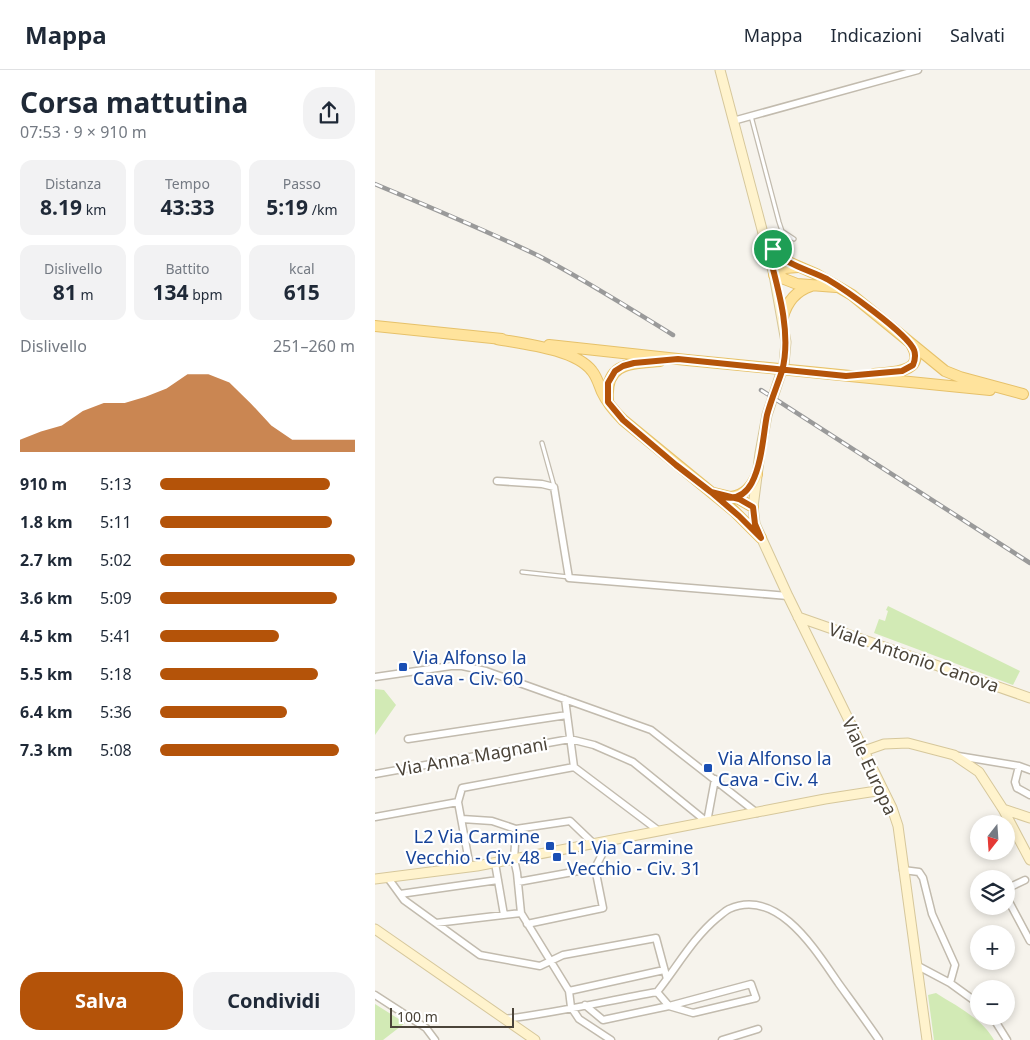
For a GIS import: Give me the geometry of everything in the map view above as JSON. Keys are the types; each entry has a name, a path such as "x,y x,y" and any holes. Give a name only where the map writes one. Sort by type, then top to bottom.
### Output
{"main road":[{"path":"765,239 780,256 799,267 817,274 863,304 937,365 950,373 1027,394"},
{"path":"774,275 785,268 799,267"},
{"path":"774,275 791,283 839,288"},
{"path":"783,317 787,306 797,293 815,286"},
{"path":"375,326 1027,394"},
{"path":"497,339 560,353 579,360 592,371 608,402 623,420 676,465 711,492 728,502 761,538"},
{"path":"846,376 907,370 913,365 915,354 907,339"},
{"path":"608,402 607,388 609,380 612,373 619,368 634,363 683,359"},
{"path":"728,502 745,492 757,474"},
{"path":"728,502 743,501 753,507"}],"street":[{"name":"Viale Europa","path":"720,70 774,275 786,342 785,356 767,415 753,507 755,524 883,790 898,826 927,1040"},
{"path":"733,120 918,70"},
{"path":"497,481 542,484 554,487 569,578 788,596"},
{"name":"Viale Antonio Canova","path":"798,616 1030,698"},
{"path":"376,676 462,666 486,671 565,699 651,730 757,813"},
{"path":"565,699 575,767 659,831"},
{"path":"408,740 567,715"},
{"path":"570,739 594,745 633,762 707,822"},
{"name":"Via Anna Magnani","path":"375,774 570,739"},
{"path":"864,751 884,744 908,743 954,755 1019,766 1030,770"},
{"path":"954,755 979,772 1003,809 1030,860"},
{"path":"1019,766 1015,782 1017,788 1030,795"},
{"path":"470,867 459,802 462,788 575,767"},
{"path":"707,822 715,780"},
{"path":"375,879 514,860 883,790"},
{"path":"375,817 459,802"},
{"path":"1003,809 1030,818"},
{"path":"461,819 492,821 516,829 570,821 594,844"},
{"path":"516,829 514,860 521,913 569,991 571,1007 579,1019 611,1040"},
{"path":"527,924 603,908 595,868 609,841"},
{"path":"495,863 504,915"},
{"path":"518,882 595,868"},
{"path":"903,870 919,872 923,878 932,914 955,964 950,983"},
{"path":"387,878 404,900 480,955 540,966 563,955 656,938 667,979"},
{"path":"400,894 498,880"},
{"path":"1015,885 1025,880"},
{"path":"505,1019 543,1014 571,1007 657,992 695,941 711,923 729,909 749,904 772,910 791,922 815,949 879,1040"},
{"path":"436,923 521,913"},
{"path":"1015,913 1030,941"},
{"path":"375,929 535,1040"},
{"path":"918,966 950,983 970,997"},
{"path":"569,991 664,970"},
{"path":"585,1005 603,1020 669,1006 751,984 756,998 693,1013 669,1006 657,992"},
{"path":"375,995 425,1028 435,1040"},
{"path":"997,1025 1007,1040"},
{"path":"722,1040 759,1029"}],"lane":[{"path":"751,116 782,231 794,238"},
{"path":"542,443 554,487"},
{"path":"522,572 569,578"}],"green space":[{"path":"888,606 1020,671 1013,685 874,633 879,619 885,621"},
{"path":"375,689 384,690 396,705 375,735"},
{"path":"936,993 960,1008 970,1015 970,1025 983,1025 994,1040 934,1040 928,995"},
{"path":"375,1004 405,1023 383,1040 375,1040"}],"railway":[{"path":"375,184 539,256 590,284 673,335"},
{"path":"761,390 1030,563"}],"place":[{"name":"Via Alfonso la Cava - Civ. 60","path":"403,667"},
{"name":"Via Alfonso la Cava - Civ. 4","path":"708,768"},
{"name":"L2 Via Carmine Vecchio - Civ. 48","path":"550,846"},
{"name":"L1 Via Carmine Vecchio - Civ. 31","path":"557,857"}],"route":[{"path":"773,249 765,239 783,317 786,349 784,364 782,371 767,415 757,474 749,488 738,496 724,496 711,492 761,538 755,524 753,507 739,499 732,497 724,496 714,494 711,492 676,465 619,416 608,402 607,388 612,373 623,366 634,363 678,359 758,367 830,374 846,376 902,371 907,370 913,365 915,359 913,347 895,329 852,295 829,280 786,261 773,249"}]}
